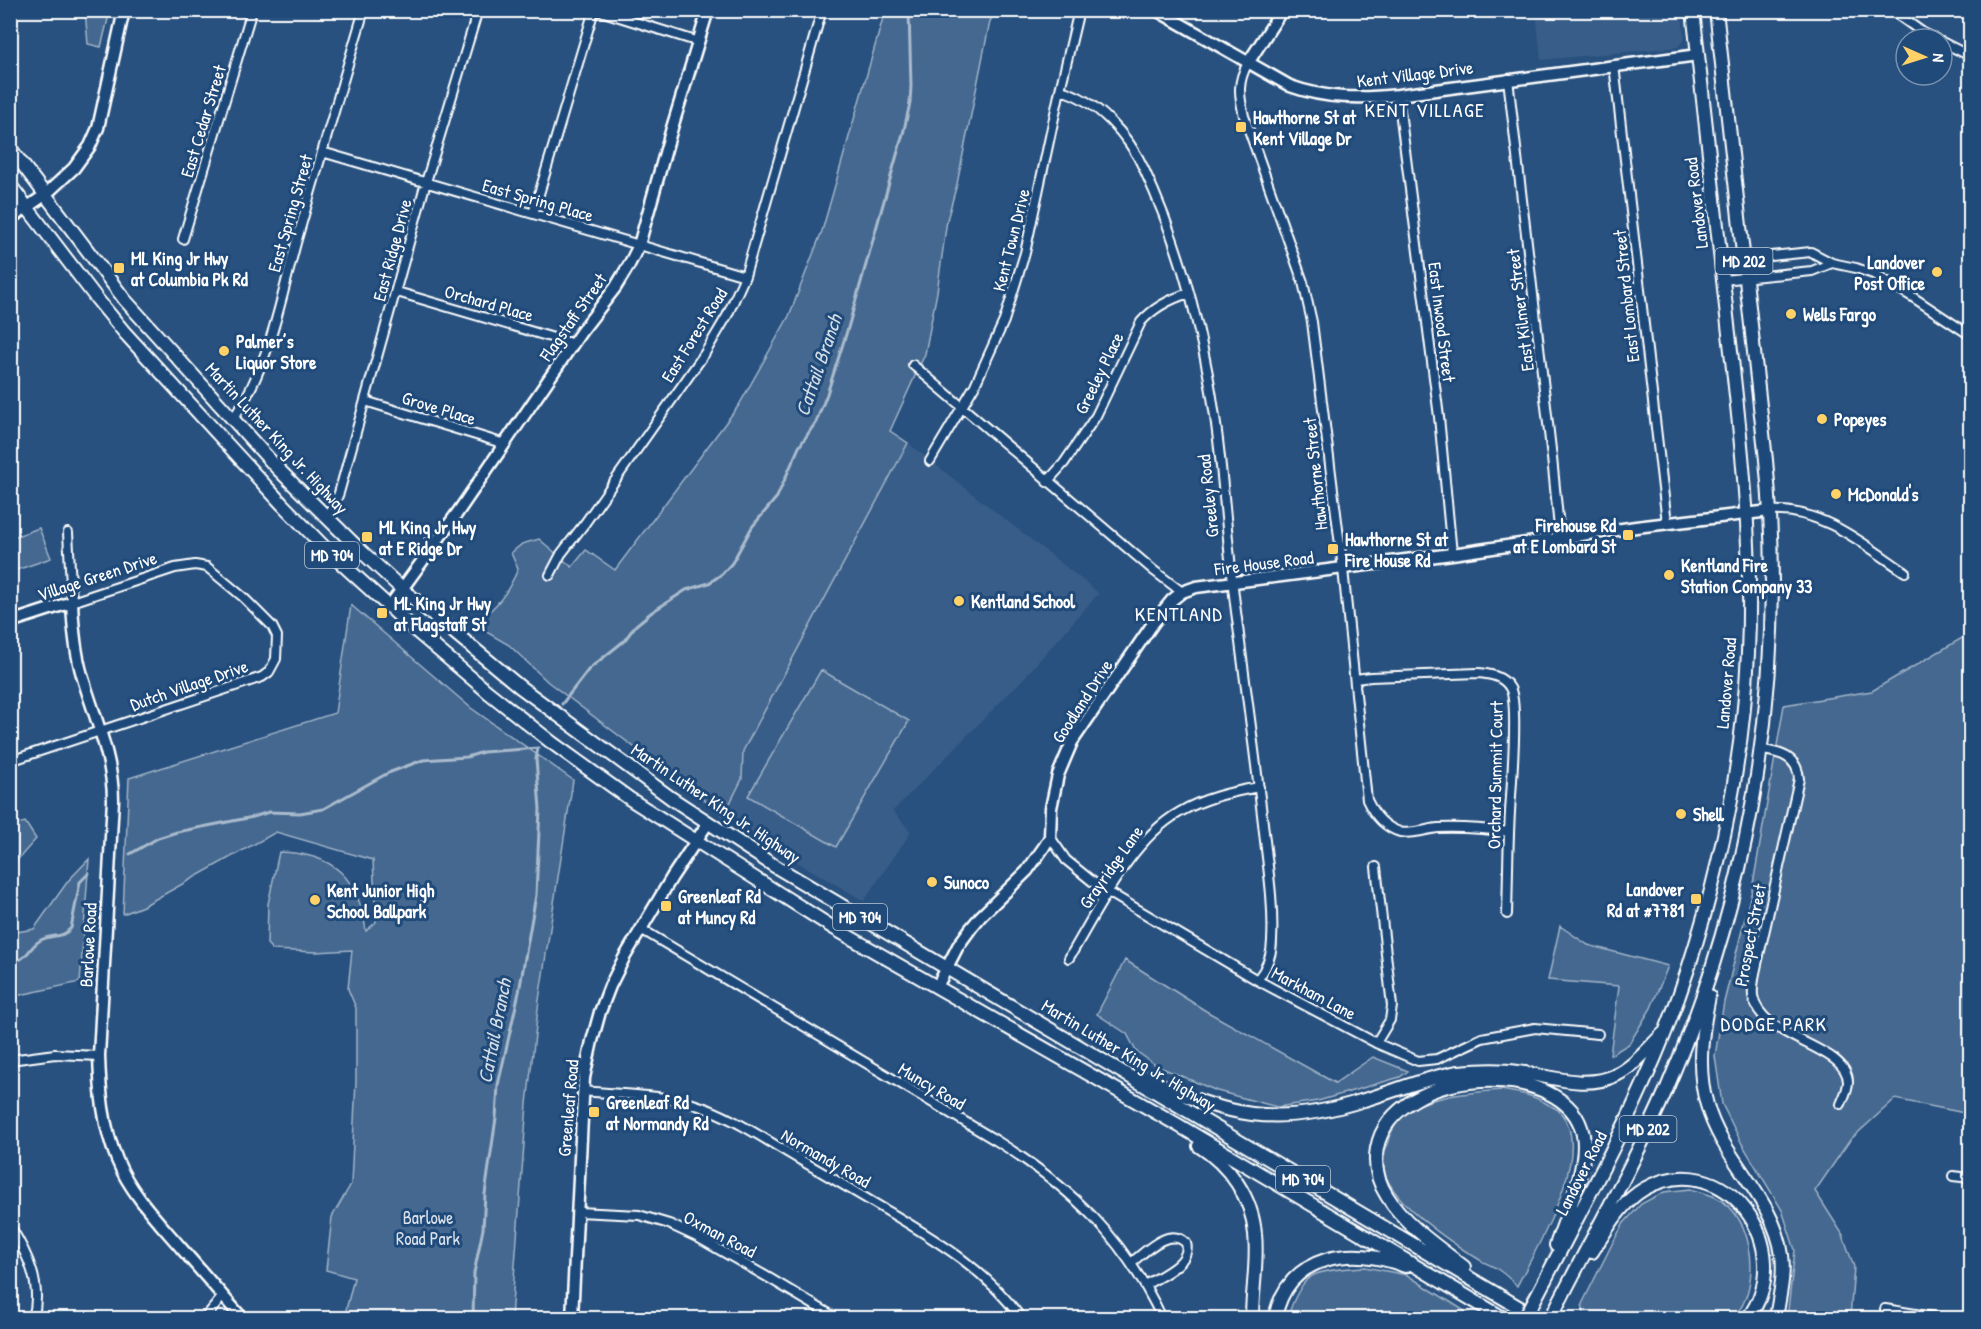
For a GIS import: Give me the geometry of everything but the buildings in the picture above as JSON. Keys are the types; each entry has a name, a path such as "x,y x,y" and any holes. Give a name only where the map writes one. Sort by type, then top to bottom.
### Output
{"main road":[{"name":"Landover Road","path":"1525,1318 1631,1114 1667,1030 1688,971 1710,894 1726,824 1739,747 1748,654 1748,513 1693,10"},
{"name":"MD 202","path":"1551,1318 1660,1104 1695,1018 1716,958 1740,865 1761,750 1772,626 1770,511 1716,10"},
{"name":"Martin Luther King Jr. Highway","path":"10,148 125,300 277,468 402,589 520,687 708,823 772,865 1537,1318"},
{"name":"Martin Luther King Jr. Highway","path":"10,185 125,333 283,505 329,552 389,607 488,692 551,742 630,800 832,927 1178,1125 1503,1318"},
{"path":"1739,747 1761,750"},
{"path":"1716,958 1702,1039 1703,1092 1720,1138 1767,1209 1775,1227 1781,1247 1783,1267 1776,1318"},
{"path":"1100,1059 1182,1094 1223,1108 1262,1116 1295,1116 1323,1112 1441,1076 1471,1071 1509,1071 1581,1082 1605,1079 1627,1068 1667,1030"},
{"path":"1505,1299 1422,1233 1397,1209 1380,1184 1376,1153 1383,1131 1397,1111 1418,1097 1455,1084 1478,1081 1501,1082 1525,1085 1544,1091 1559,1099 1572,1111 1583,1134 1583,1162 1545,1280"},
{"path":"1123,1095 1207,1152 1229,1172 1239,1187 1251,1215 1255,1234 1252,1318"},
{"path":"1563,1293 1617,1216 1638,1193 1651,1185 1666,1181 1692,1179 1709,1183 1732,1196 1746,1209 1760,1233 1765,1251 1765,1279 1760,1297 1748,1318"},
{"path":"1275,1318 1283,1295 1295,1278 1310,1266 1330,1258 1352,1255 1374,1256 1442,1281"}],"street":[{"path":"10,219 45,195 80,161 93,140 98,128 124,10"},
{"name":"East Cedar Street","path":"183,239 252,10"},
{"name":"East Spring Street","path":"233,419 243,404 263,362 364,10"},
{"name":"East Ridge Drive","path":"326,517 337,499 397,292 426,182 478,10"},
{"path":"533,214 596,10 699,42"},
{"name":"Flagstaff Street","path":"389,607 615,288 639,245 668,139 708,10"},
{"name":"East Forest Road","path":"550,575 561,554 705,353 727,316 745,276 822,10"},
{"name":"Kent Town Drive","path":"930,461 990,353 1004,321 1034,217 1059,90 1079,10"},
{"name":"Kent Village Drive","path":"1156,10 1290,86 1311,94 1350,99 1398,95 1698,55"},
{"name":"Hawthorne Street","path":"1282,10 1248,63 1239,84 1239,95 1244,116 1305,290 1312,322 1343,569 1367,800 1374,813 1385,824 1402,833 1438,828 1480,828 1509,832"},
{"path":"1891,10 1915,27"},
{"path":"1954,48 1971,56"},
{"name":"East Lombard Street","path":"1614,65 1667,523"},
{"name":"East Kilmer Street","path":"1508,79 1560,538"},
{"name":"Greeley Road","path":"1059,90 1079,96 1102,114 1129,144 1143,166 1189,293 1208,374 1271,900 1272,942 1268,964 1257,980"},
{"name":"East Inwood Street","path":"1398,95 1439,417 1452,554"},
{"name":"East Spring Place","path":"322,152 745,276"},
{"path":"1721,261 1811,252 1832,263 1876,275 1971,335"},
{"path":"1723,280 1812,271 1832,263"},
{"name":"Orchard Place","path":"397,292 574,344"},
{"name":"Greeley Place","path":"1047,482 1064,463 1096,416 1142,322 1162,304 1189,293"},
{"path":"913,366 1047,482 1159,576 1182,592"},
{"name":"Grove Place","path":"365,401 505,444"},
{"path":"1770,511 1799,512 1822,521 1852,537 1905,572"},
{"name":"Fire House Road","path":"1182,592 1196,587 1770,511"},
{"name":"Barlowe Road","path":"68,533 76,652 100,731 110,771 113,800 99,1056 99,1082 108,1136 118,1162 132,1188 151,1215 242,1318"},
{"name":"Village Green Drive","path":"10,622 161,572 195,565"},
{"name":"Dutch Village Drive","path":"10,761 262,677 269,672 274,664 278,641 272,626 210,568 195,565"},
{"name":"Goodland Drive","path":"1050,837 1051,808 1056,783 1072,742 1154,622 1172,600 1182,592"},
{"name":"Orchard Summit Court","path":"1355,679 1478,673 1502,679 1511,689 1514,704 1513,787 1509,832 1507,914"},
{"name":"Prospect Street","path":"1761,750 1781,753 1790,759 1797,767 1799,779 1755,973 1753,997 1756,1006 1768,1021 1840,1064 1848,1078 1848,1085 1841,1104"},
{"name":"Grayridge Lane","path":"1069,958 1108,892 1158,827 1179,812 1214,796 1259,787"},
{"name":"Greenleaf Road","path":"572,1318 584,1078 592,1041 600,1012 619,968 708,823"},
{"path":"937,987 958,946 976,922 1027,872 1050,837"},
{"name":"Markham Lane","path":"1050,837 1055,846 1078,871 1108,892 1257,980 1376,1043 1418,1061 1437,1059 1482,1038 1534,1028 1598,1034"},
{"path":"1376,867 1392,1006 1390,1020 1376,1043"},
{"name":"Muncy Road","path":"641,929 1051,1177 1094,1216 1131,1263 1162,1318"},
{"path":"10,1060 55,1054 99,1056"},
{"name":"Normandy Road","path":"584,1091 685,1102 704,1108 736,1124 854,1191 952,1251 983,1275 1021,1318"},
{"path":"1953,1176 1971,1178"},
{"name":"Oxman Road","path":"578,1212 639,1215 669,1224 697,1237 836,1318"},
{"path":"10,1226 31,1264 36,1301 33,1318"},
{"path":"1131,1263 1168,1237 1177,1237 1186,1243 1187,1251 1183,1260 1145,1285"},
{"path":"205,1318 223,1296"},
{"path":"1885,1309 1940,1318"}],"shaded area":[{"path":"1536,11 1681,11 1685,38 1678,47 1541,60"},
{"path":"908,443 1099,593 1023,679 893,811 911,832 864,901 785,855 724,815 742,779 743,751"}],"green space":[{"path":"85,11 110,11 101,47 88,44"},
{"path":"885,11 996,11 990,21 957,184 947,220 925,354 890,431 908,443 743,751 742,779 724,815 548,682 509,645 483,630 479,619 497,603 511,584 518,569 511,553 522,544 539,539 572,567 586,550 615,570 739,405 789,316 822,231"},
{"path":"39,528 51,558 11,572 11,538"},
{"name":"Barlowe Road Park","path":"351,605 471,708 573,780 539,1000 527,1104 511,1318 344,1318 354,1278 326,1270 332,1217 351,1184 356,1081 356,1008 348,989 352,950 316,952 273,950 267,944 268,904 279,852 315,857 329,863 350,883 363,912 366,931 376,922 373,860 276,832 143,906 123,914 129,778 335,713"},
{"path":"1970,629 1970,1114 1895,1099 1850,1140 1815,1191 1843,1235 1854,1267 1850,1318 1787,1318 1795,1250 1782,1210 1742,1144 1722,1104 1715,1056 1724,1002 1752,890 1784,705 1872,691 1964,637"},
{"path":"821,670 909,721 836,847 748,796"},
{"path":"25,822 36,839 11,867 11,826"},
{"path":"89,859 80,982 11,997 11,933 34,929 68,881"},
{"path":"1560,926 1588,945 1668,966 1651,1008 1629,1044 1610,1055 1619,986 1548,980"},
{"path":"1125,960 1206,1011 1335,1083 1373,1057 1408,1071 1400,1077 1318,1101 1277,1107 1217,1091 1157,1066 1136,1051 1127,1034 1097,1014"},
{"path":"1501,1090 1531,1096 1559,1111 1569,1129 1571,1150 1560,1199 1517,1286 1498,1269 1469,1253 1412,1211 1391,1186 1384,1169 1384,1156 1389,1138 1397,1123 1407,1112 1436,1099 1453,1095"},
{"path":"1690,1189 1717,1198 1729,1206 1738,1217 1744,1231 1751,1261 1748,1291 1739,1310 1732,1318 1585,1318 1582,1304 1624,1223 1641,1204 1664,1192"},
{"path":"1365,1267 1407,1275 1476,1318 1288,1318 1296,1296 1310,1277 1345,1268"}],"waterway":[{"name":"Cattail Branch","path":"562,704 589,669 624,641 636,625 686,590 709,583 732,563 752,527 777,497 799,447 816,422 848,328 904,130 911,86 909,10"},
{"name":"Cattail Branch","path":"130,854 158,838 177,832 269,812 300,813 323,809 388,773 423,760 538,748 536,759 540,809 536,895 519,992 498,1085 483,1229 474,1273 473,1318"},
{"path":"10,963 22,958 41,940 64,934 71,928 80,882 89,873"}],"place":[{"name":"Hawthorne St at Kent Village Dr","path":"1241,127"},
{"name":"ML King Jr Hwy at Columbia Pk Rd","path":"119,268"},
{"name":"Landover Post Office","path":"1937,272"},
{"name":"Wells Fargo","path":"1791,314"},
{"name":"Palmer’s Liquor Store","path":"224,351"},
{"name":"Popeyes","path":"1822,419"},
{"name":"McDonald's","path":"1836,494"},
{"name":"Firehouse Rd at E Lombard St","path":"1628,535"},
{"name":"ML King Jr Hwy at E Ridge Dr","path":"367,537"},
{"name":"Hawthorne St at Fire House Rd","path":"1333,549"},
{"name":"Kentland Fire Station Company 33","path":"1669,575"},
{"name":"Kentland School","path":"959,601"},
{"name":"ML King Jr Hwy at Flagstaff St","path":"382,613"},
{"name":"Shell","path":"1681,814"},
{"name":"Sunoco","path":"932,882"},
{"name":"Landover Rd at #7781","path":"1696,899"},
{"name":"Kent Junior High School Ballpark","path":"315,900"},
{"name":"Greenleaf Rd at Muncy Rd","path":"666,906"},
{"name":"Greenleaf Rd at Normandy Rd","path":"594,1112"}],"district":[{"name":"KENT VILLAGE","path":"1425,109"},
{"name":"KENTLAND","path":"1179,613"},
{"name":"DODGE PARK","path":"1774,1023"}]}
